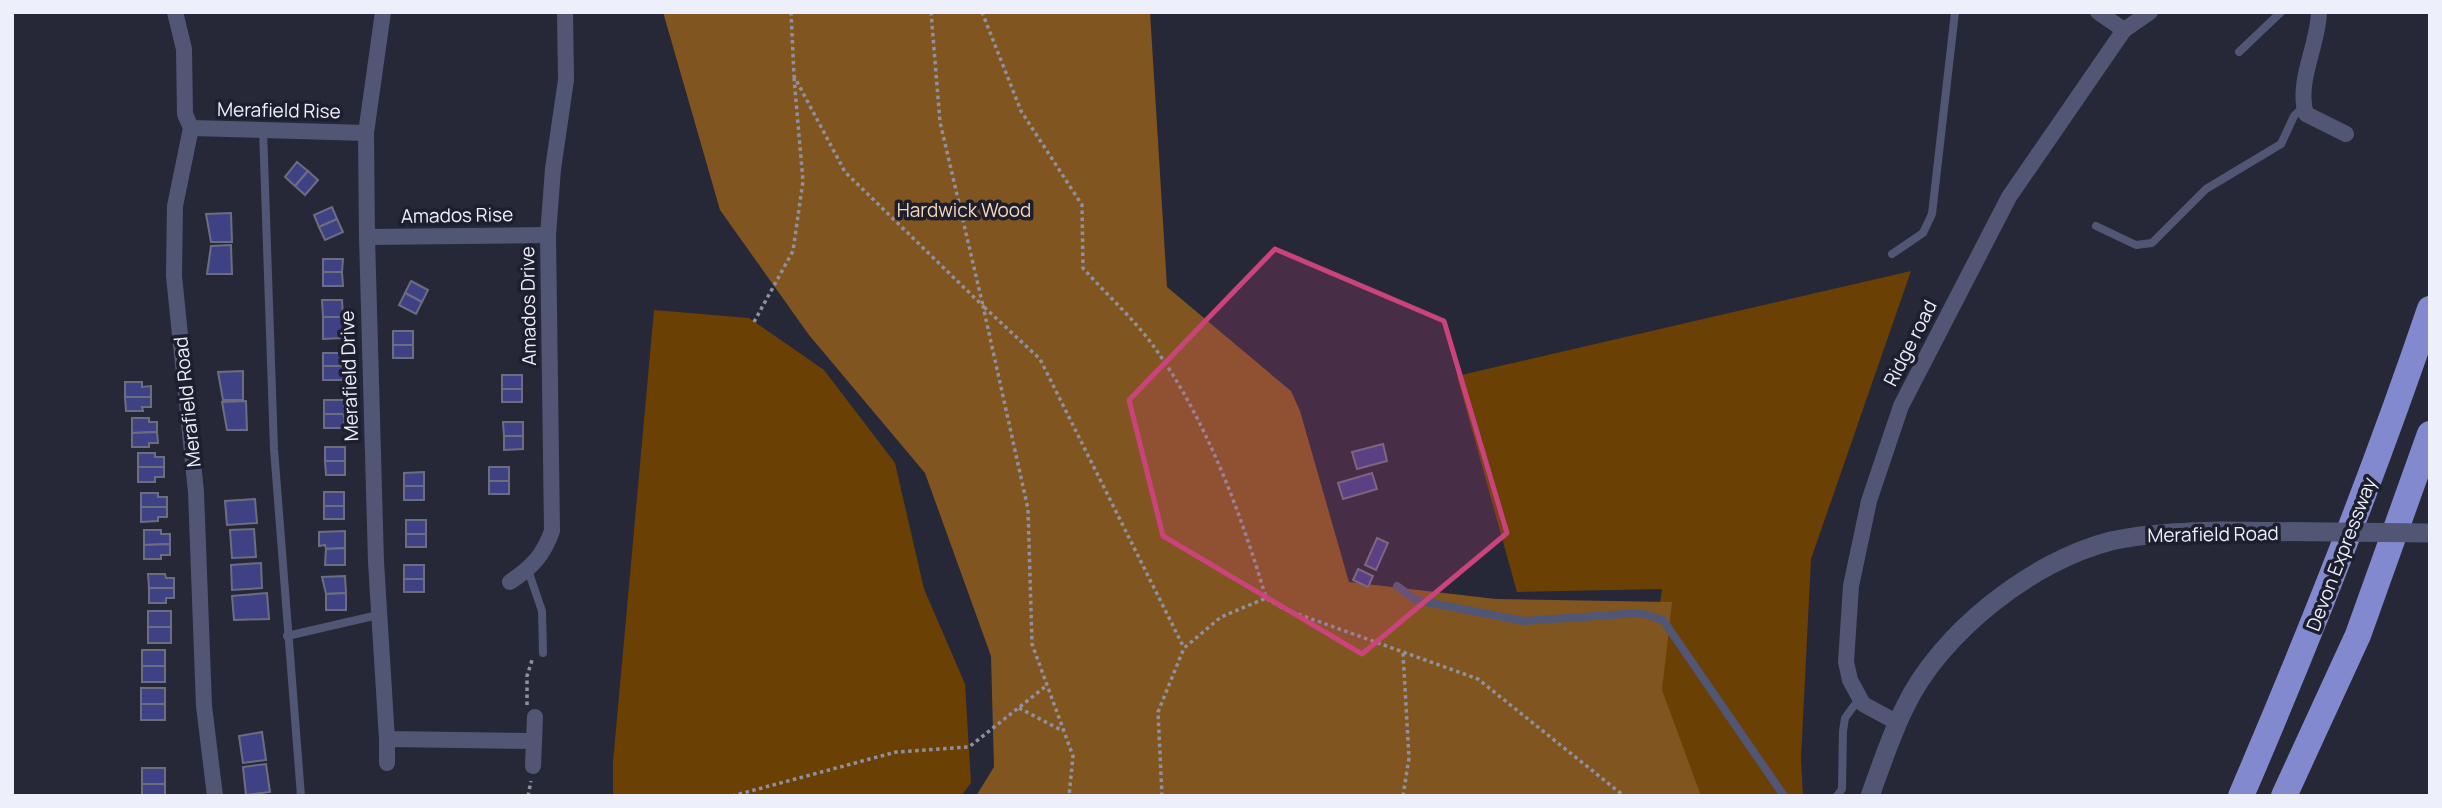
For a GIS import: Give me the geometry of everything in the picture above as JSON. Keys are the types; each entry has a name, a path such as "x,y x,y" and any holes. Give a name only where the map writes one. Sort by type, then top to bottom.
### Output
{"highway":[{"name":"Devon Expressway","path":"2241,796 2378,460 2430,309"},
{"path":"2284,796 2358,635 2430,434"}],"street":[{"name":"Merafield Road","path":"175,12 184,49 185,114 191,128 175,206 174,276 197,492 204,706 215,796"},
{"name":"Merafield Drive","path":"383,12 366,133 378,615 387,763"},
{"name":"Amados Drive","path":"510,582 528,570 544,554 552,531 548,235 553,169 566,80 565,12"},
{"path":"2098,12 2124,30"},
{"name":"Ridge road","path":"1859,699 1850,680 1846,662 1851,586 1869,502 1901,406 2009,197 2124,30 2150,12"},
{"path":"2319,12 2318,30 2304,85 2304,106 2306,114 2346,134"},
{"name":"Merafield Rise","path":"191,128 366,133"},
{"name":"Amados Rise","path":"367,237 548,235"},
{"name":"Merafield Road","path":"1870,796 1906,705 1930,668 1956,637 1988,607 2029,577 2108,542 2161,533 2430,533"},
{"path":"1859,699 1874,711 1898,723"},
{"path":"533,766 535,717"},
{"path":"387,739 534,741"}],"lane":[{"path":"1892,254 1923,233 1932,214 1955,12"},
{"path":"2239,52 2281,12"},
{"path":"2095,226 2136,245 2152,243 2206,189 2281,144 2294,116 2304,106"},
{"path":"263,130 274,449 301,796"},
{"path":"528,570 542,611 542,653"},
{"path":"1397,586 1416,600 1524,621 1640,613 1663,620 1784,796"},
{"path":"287,636 378,615"},
{"path":"1838,796 1842,789 1845,718 1859,699"}],"path":[{"path":"754,322 793,251 803,181 793,76 791,12"},
{"path":"931,12 940,122 1028,509 1032,644 1073,756 1069,796"},
{"path":"982,12 1021,111 1082,205 1083,268 1152,344 1208,438 1249,539 1266,598 1284,609 1478,679 1624,796"},
{"path":"793,76 845,172 1040,359 1184,648"},
{"path":"1162,796 1158,712 1184,648 1221,617 1266,598"},
{"path":"1403,796 1409,758 1404,653"},
{"path":"732,796 896,752 969,747 1046,686"},
{"path":"1019,708 1063,731"}],"highlighted area":[{"path":"1275,249 1444,321 1507,533 1362,654 1163,536 1129,400"}],"shaded area":[{"path":"1911,271 1811,559 1801,758 1803,796 1680,796 1647,695 1662,589 1517,592 1457,376"},
{"path":"654,310 749,318 824,370 895,463 924,589 965,684 971,783 961,796 613,796 613,762"}],"green space":[{"name":"Hardwick Wood","path":"663,12 1150,12 1167,287 1291,391 1300,411 1349,582 1496,599 1672,602 1662,690 1701,796 976,796 994,767 991,656 925,473 809,335 720,210"}],"building":[{"path":"297,162 308,171 295,186 285,177"},
{"path":"308,171 318,180 305,195 295,186"},
{"path":"332,207 337,219 319,227 314,215"},
{"path":"231,213 232,242 211,242 206,214"},
{"path":"337,219 343,232 325,240 319,227"},
{"path":"231,245 232,274 207,274 211,246"},
{"path":"323,259 343,259 342,272 323,272"},
{"path":"323,272 342,272 343,286 323,286"},
{"path":"411,281 428,290 422,302 405,293"},
{"path":"405,293 422,302 416,314 399,305"},
{"path":"322,300 342,300 343,317 323,317"},
{"path":"323,317 343,317 343,338 323,339"},
{"path":"393,331 413,331 413,345 393,345"},
{"path":"393,345 413,345 413,358 393,358"},
{"path":"323,353 343,353 343,366 323,366"},
{"path":"323,366 343,366 343,380 323,380"},
{"path":"243,371 243,400 223,400 218,372"},
{"path":"502,375 522,375 522,389 502,389"},
{"path":"125,382 142,382 142,387 151,386 151,397 125,397"},
{"path":"502,389 522,389 522,402 502,402"},
{"path":"125,397 151,397 151,407 142,407 143,411 126,411"},
{"path":"324,400 344,400 344,414 324,414"},
{"path":"246,401 247,430 227,430 222,402"},
{"path":"324,414 344,414 344,428 324,428"},
{"path":"132,418 149,418 149,422 157,422 157,432 132,433"},
{"path":"503,422 523,422 523,436 504,436"},
{"path":"157,432 158,443 149,443 149,447 132,447 132,433"},
{"path":"504,436 523,436 523,449 504,450"},
{"path":"1383,444 1387,461 1357,469 1352,452"},
{"path":"325,447 345,447 345,461 325,461"},
{"path":"138,453 155,453 155,457 164,457 164,467 138,467"},
{"path":"325,461 345,461 345,475 326,475"},
{"path":"138,467 164,467 164,477 155,477 155,482 138,482"},
{"path":"489,467 509,467 509,481 489,481"},
{"path":"424,472 424,486 404,486 404,473"},
{"path":"1372,473 1377,489 1343,499 1338,483"},
{"path":"489,481 509,481 509,494 489,494"},
{"path":"404,486 424,486 424,500 404,500"},
{"path":"324,492 344,492 344,506 324,506"},
{"path":"141,493 158,493 158,497 167,497 167,507 141,507"},
{"path":"255,499 257,523 227,525 225,501"},
{"path":"324,506 344,506 344,519 324,519"},
{"path":"141,507 167,507 167,517 158,517 158,521 141,522"},
{"path":"406,520 426,520 426,534 406,534"},
{"path":"254,529 256,557 232,558 230,530"},
{"path":"144,530 161,530 161,534 170,534 170,544 144,545"},
{"path":"345,531 345,548 326,549 325,545 319,546 319,532"},
{"path":"406,534 426,534 426,547 406,547"},
{"path":"1377,538 1388,543 1376,570 1365,565"},
{"path":"170,544 170,555 161,555 161,559 144,559 144,545"},
{"path":"345,548 345,565 325,565 326,549"},
{"path":"261,563 262,588 232,590 231,565"},
{"path":"404,565 424,565 424,579 404,579"},
{"path":"1358,569 1373,576 1368,587 1353,580"},
{"path":"148,574 165,574 166,578 174,578 174,588 149,588"},
{"path":"345,576 346,593 326,594 322,577"},
{"path":"404,579 424,579 424,592 404,592"},
{"path":"149,588 174,588 174,598 166,598 166,603 149,603"},
{"path":"267,593 269,619 234,620 232,596"},
{"path":"346,593 346,610 326,610 326,594"},
{"path":"148,611 171,611 171,627 148,627"},
{"path":"148,627 171,627 171,643 148,643"},
{"path":"142,650 165,650 165,666 142,666"},
{"path":"142,666 165,666 165,682 142,682"},
{"path":"141,688 165,688 165,704 141,704"},
{"path":"141,704 165,704 165,720 141,720"},
{"path":"262,732 266,760 243,763 239,736"},
{"path":"266,764 270,792 246,795 243,767"},
{"path":"142,768 165,768 165,784 142,784"},
{"path":"142,784 165,784 165,796 142,796"}]}
